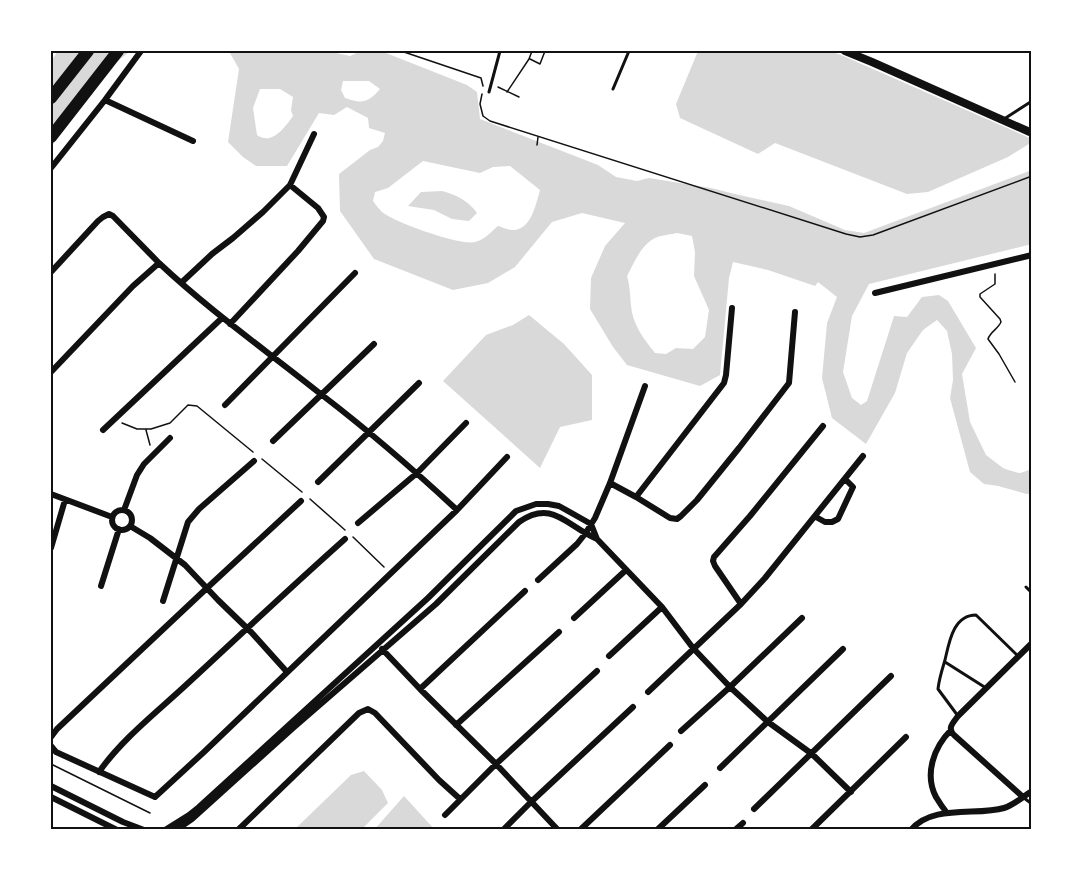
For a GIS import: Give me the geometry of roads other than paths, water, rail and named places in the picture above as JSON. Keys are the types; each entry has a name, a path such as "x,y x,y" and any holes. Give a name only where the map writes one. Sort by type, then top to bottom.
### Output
{"highway":[{"path":"51,98 88,51"},
{"path":"51,137 118,51"}],"street":[{"path":"51,168 141,51"},
{"path":"845,51 1032,133"},
{"path":"105,100 192,141"},
{"path":"181,283 263,212 290,185 314,134"},
{"path":"230,324 323,221 324,217 318,208 290,185"},
{"path":"51,272 98,221 109,214 113,216 181,283 222,318 369,432 457,510"},
{"path":"875,292 1032,255"},
{"path":"51,372 133,286 159,263"},
{"path":"225,405 355,273"},
{"path":"636,497 724,383 732,308"},
{"path":"610,483 670,518 676,519 681,516 739,448 789,382 795,312"},
{"path":"102,430 222,318"},
{"path":"273,441 374,344"},
{"path":"318,482 419,383"},
{"path":"538,580 577,544 591,524 610,483 645,386"},
{"path":"358,523 417,473 466,423"},
{"path":"741,604 715,566 714,557 823,426"},
{"path":"124,510 137,475 144,464 170,438"},
{"path":"648,692 741,604 765,578 863,456"},
{"path":"51,746 56,752 155,796 391,574 457,510 507,457"},
{"path":"163,601 189,522 199,509 254,461"},
{"path":"816,517 825,522 838,519 854,488 845,479"},
{"path":"51,494 112,517"},
{"path":"51,548 65,500"},
{"path":"51,737 65,721 301,501"},
{"path":"165,830 200,807 428,598 513,514 521,508 536,504 548,504 565,509 591,524 597,539 662,608 693,648 730,687 768,722 812,754 851,792"},
{"path":"124,510 130,514 132,522 123,530 113,525 112,517 117,511 124,510"},
{"path":"176,830 192,819 436,604 519,522 535,513 549,513 597,539"},
{"path":"513,514 519,522"},
{"path":"130,526 185,565 287,672"},
{"path":"101,586 119,529"},
{"path":"99,772 132,735 246,627 345,539"},
{"path":"464,563 471,570"},
{"path":"574,618 626,570"},
{"path":"420,688 525,591"},
{"path":"609,656 662,608"},
{"path":"681,731 802,618"},
{"path":"456,725 559,632"},
{"path":"1023,796 952,733 951,725 1032,643"},
{"path":"378,644 558,830"},
{"path":"720,768 843,649"},
{"path":"445,815 496,764 597,671"},
{"path":"754,809 891,676"},
{"path":"503,830 633,707"},
{"path":"238,830 359,713 368,709 375,713 460,799"},
{"path":"947,813 935,795 931,782 932,764 937,748 951,730"},
{"path":"811,830 906,737"},
{"path":"580,830 670,746"},
{"path":"657,830 705,785"},
{"path":"51,786 144,830"},
{"path":"911,830 923,819 947,813 1006,808 1032,791"},
{"path":"51,797 117,830"},
{"path":"735,830 742,823"}],"lane":[{"path":"489,92 500,51"},
{"path":"613,89 629,51"},
{"path":"1002,120 1032,102"},
{"path":"1026,587 1032,593"},
{"path":"958,716 938,689 954,630 962,620 976,615 1018,656"},
{"path":"945,662 986,688"},
{"path":"1023,796 1032,804"}],"waterway":[{"path":"1003,478 1032,484"}]}
